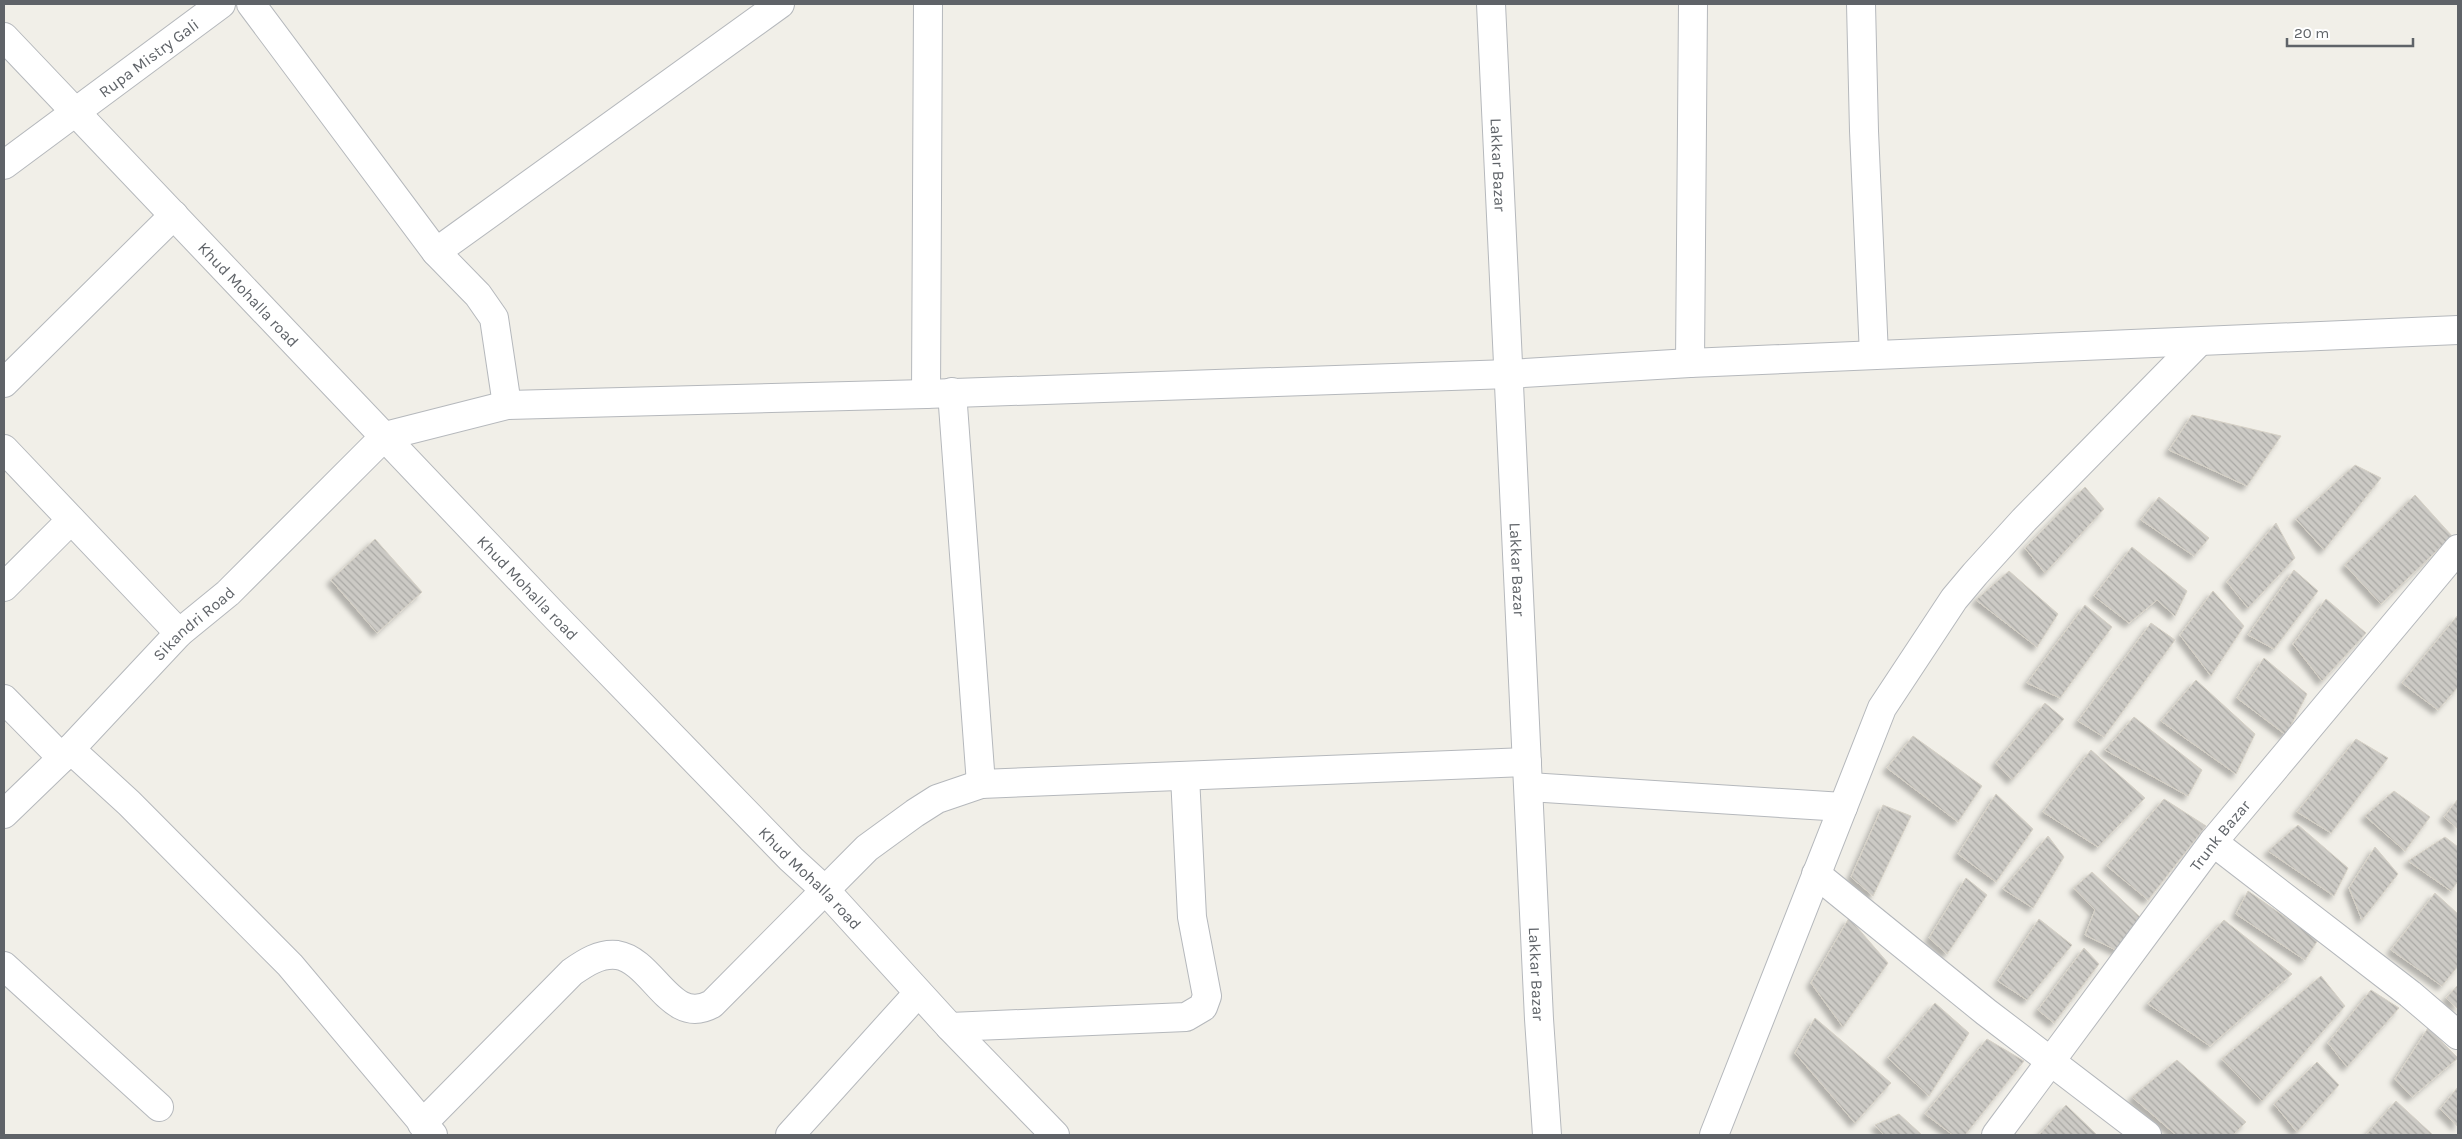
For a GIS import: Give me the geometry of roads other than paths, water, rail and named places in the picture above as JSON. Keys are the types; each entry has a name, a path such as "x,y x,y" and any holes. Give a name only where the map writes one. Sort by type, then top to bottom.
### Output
{"street":[{"name":"Rupa Mistry Gali","path":"4,165 220,4"},
{"path":"251,4 436,252 478,295 494,318 507,405"},
{"path":"436,252 780,4"},
{"path":"926,394 928,4"},
{"name":"Lakkar Bazar","path":"1491,4 1539,1019 1547,1135"},
{"path":"1690,363 1693,4"},
{"path":"1861,4 1864,131 1874,355"},
{"name":"Khud Mohalla road","path":"4,37 592,654 791,859 826,891 950,1028 1055,1135"},
{"path":"4,383 174,215"},
{"path":"386,436 507,405 926,394 1509,374 1690,363 2458,330"},
{"path":"1714,1135 1882,708 1954,599 2024,520 2199,342"},
{"path":"952,392 980,784"},
{"name":"Sikandri Road","path":"4,814 66,753 180,633 228,593 386,436"},
{"path":"4,449 180,633"},
{"path":"4,586 71,520"},
{"name":"Trunk Bazar","path":"1996,1135 2052,1062 2213,842 2458,549"},
{"path":"4,699 66,753 128,803 290,965 427,1129 572,972 588,960 618,955 634,963 688,1010 700,1010 712,1004 868,848 937,799 980,784 1185,776 1528,774 1843,807"},
{"path":"950,1028 1186,1017 1202,1007 1207,996 1192,917 1185,776"},
{"path":"2213,842 2410,994 2458,1035"},
{"path":"1816,874 1986,1012 2146,1135"},
{"path":"4,966 159,1107"},
{"path":"790,1135 918,993"}]}
